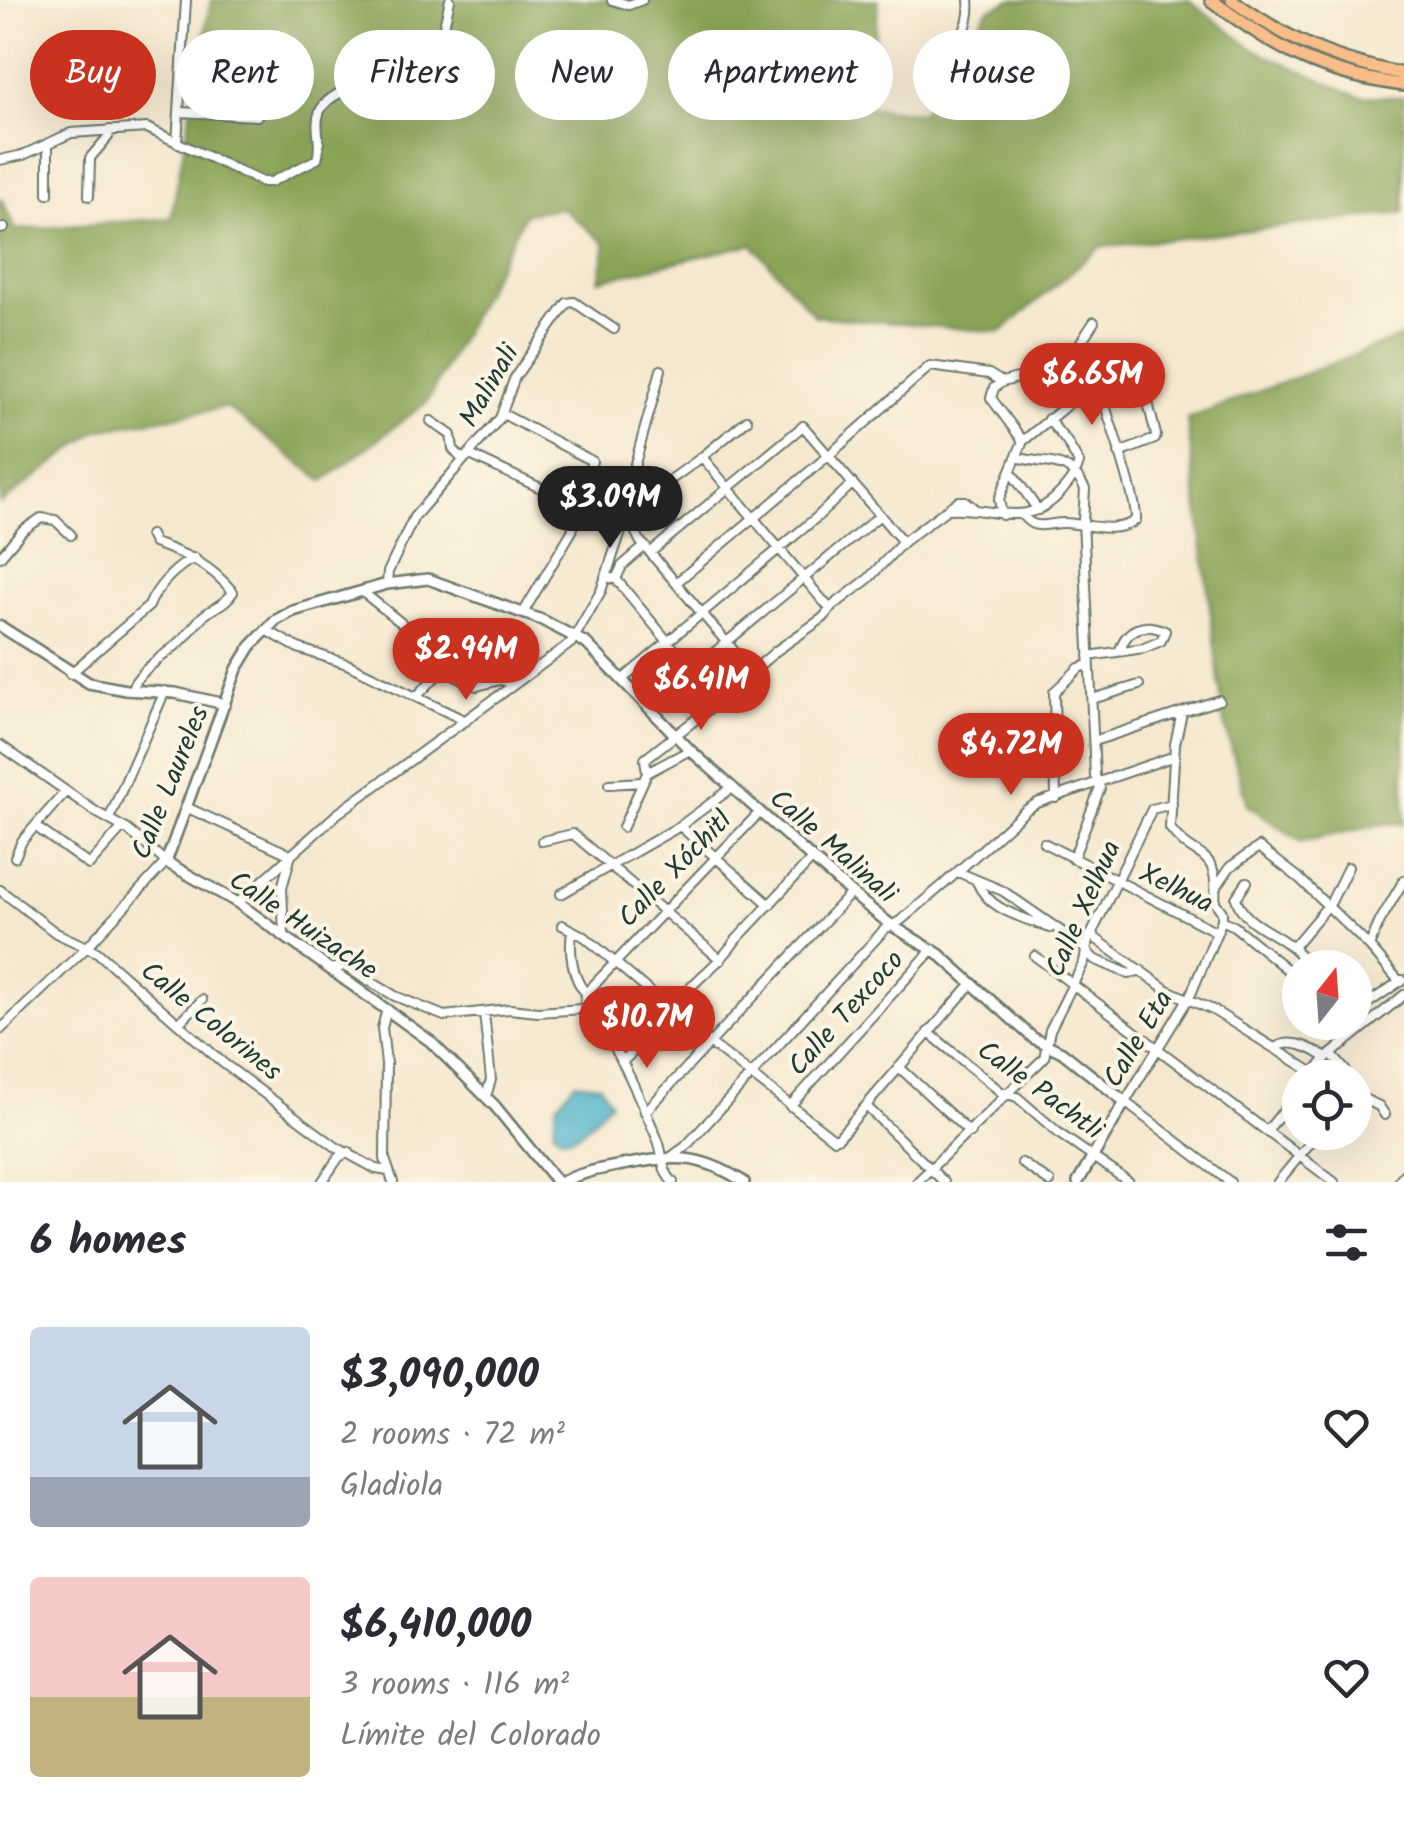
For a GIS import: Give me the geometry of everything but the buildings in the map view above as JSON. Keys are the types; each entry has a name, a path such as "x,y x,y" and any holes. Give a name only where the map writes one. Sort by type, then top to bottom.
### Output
{"main road":[{"path":"1211,0 1300,59 1353,76 1404,85"},
{"path":"1232,0 1308,48 1404,74"}],"street":[{"path":"184,30 186,0"},
{"path":"0,160 22,155 71,133 151,128 267,183 312,164 320,154 317,122 322,107 381,76 412,68 429,42 443,30 450,0"},
{"path":"612,0 629,6 642,0"},
{"path":"965,30 969,0"},
{"path":"176,143 179,120"},
{"path":"89,196 90,158 108,138 110,130"},
{"path":"48,143 48,194"},
{"name":"Malinali","path":"387,584 388,572 414,517 503,414 515,377 568,302 574,302 614,330"},
{"path":"1023,440 991,398 994,388 1070,352 1082,344 1094,322"},
{"path":"1021,514 1036,525 1066,523 1084,527 1125,526 1136,518 1136,504 1101,392 1070,352"},
{"path":"1002,515 999,499 1023,440 1126,356 1136,356 1156,435 1155,439 1118,453"},
{"path":"677,582 930,366 989,374 1002,382"},
{"path":"661,370 640,439 629,518 648,549 752,672"},
{"path":"503,414 591,460 572,530 523,613"},
{"path":"622,827 644,778 644,760 868,580 903,542 962,500 976,510 1002,515 1021,514 1050,504 1076,474 1079,463 1048,419"},
{"path":"238,903 337,814 575,638 629,518 665,484 747,420"},
{"path":"431,421 451,435 452,448 467,457 579,506"},
{"path":"616,579 622,566 728,487 801,426 807,428 903,542"},
{"path":"1016,457 1056,461 1076,474 1085,489 1089,661 1095,776 1100,790 1073,859"},
{"path":"702,458 830,609"},
{"path":"1010,472 1038,510"},
{"path":"623,679 852,484"},
{"path":"693,670 878,516"},
{"path":"0,558 22,530 41,518 55,520 71,535"},
{"path":"131,691 133,683 161,655 233,594 195,558 154,543 150,535"},
{"path":"70,674 148,606 153,594 195,558"},
{"path":"605,577 616,579 718,702"},
{"name":"Calle Malinali","path":"387,584 428,578 523,613 590,646 690,750 891,926 933,949 992,1003 1230,1182"},
{"name":"Calle Laureles","path":"0,1030 86,948 166,862 239,662 266,630 293,611 387,584"},
{"path":"364,593 420,638"},
{"path":"0,626 70,674 95,685 165,692 225,704"},
{"path":"1056,798 1054,692 1089,661 1120,650 1160,643 1164,631 1152,626 1133,630 1125,636 1120,650"},
{"path":"266,630 298,648 347,664 466,721"},
{"path":"417,696 442,670 476,686 500,680 516,684"},
{"path":"1092,699 1138,685"},
{"path":"109,819 165,692"},
{"path":"1094,741 1219,700"},
{"path":"1182,713 1171,830 1209,860 1217,886"},
{"name":"Calle Huizache","path":"0,745 123,827 166,862 238,903 443,1052 559,1182"},
{"path":"609,784 644,778 690,750"},
{"path":"559,1182 595,1169 667,1157 685,1147 891,926 1032,806 1175,756"},
{"path":"561,894 680,826 732,787"},
{"path":"15,857 22,841 66,791"},
{"name":"Calle Xelhua","path":"1046,1045 1093,931 1152,809 1172,804"},
{"path":"188,808 291,855"},
{"name":"Calle Xóchitl","path":"585,1001 663,910 760,812"},
{"path":"680,826 770,905"},
{"path":"36,827 88,866 123,827"},
{"path":"542,841 573,834 721,960"},
{"name":"Xelhua","path":"1044,843 1217,932"},
{"path":"1282,965 1222,916 1214,900 1217,886 1230,867 1259,847 1328,906 1402,980 1372,1000"},
{"path":"284,936 282,888 291,855"},
{"path":"622,1062 812,859"},
{"path":"1292,947 1328,906 1348,867"},
{"path":"958,872 1003,891 1094,959 1129,974 1141,970"},
{"path":"1369,946 1404,880"},
{"path":"977,882 999,907 1022,919 1056,928"},
{"path":"1247,882 1236,898 1237,905 1295,950"},
{"name":"Calle Colorines","path":"0,890 56,933 97,952 224,1063 336,1147 391,1179"},
{"path":"644,1112 851,892"},
{"path":"999,907 1021,903"},
{"name":"Calle Eta","path":"1078,1182 1187,999 1222,916"},
{"path":"562,925 836,1139 972,983"},
{"path":"572,930 574,968 585,1001 622,1062 667,1157 670,1179"},
{"path":"1093,931 1095,938 1167,990 1213,1010 1291,1060"},
{"name":"Calle Texcoco","path":"790,1106 933,949"},
{"path":"1034,956 1334,1182"},
{"path":"331,969 344,966 428,1012 448,1016 585,1001"},
{"path":"1167,990 1178,1011"},
{"path":"1066,1002 1089,996"},
{"path":"1372,1021 1404,996"},
{"path":"178,1023 202,1000"},
{"path":"386,1009 382,1028 391,1179"},
{"path":"484,1013 490,1080 486,1096"},
{"name":"Calle Pachtli","path":"928,1032 1017,1097 1061,1135 1129,1182"},
{"path":"1325,1060 1348,1040"},
{"path":"1275,1048 1281,1043 1297,1044 1333,1060"},
{"path":"917,1182 1044,1058 1046,1045"},
{"path":"899,1067 970,1133"},
{"path":"1372,1102 1384,1115"},
{"path":"866,1106 944,1182"},
{"path":"1267,1131 1282,1112"},
{"path":"1278,1182 1304,1150"},
{"path":"322,1182 340,1157 349,1152"},
{"path":"667,1157 711,1165 744,1182"},
{"path":"1022,1164 1050,1182"},
{"path":"1398,1182 1404,1174"}],"green space":[{"path":"211,0 879,0 876,30 668,30 668,120 893,120 893,110 913,112 913,120 1070,120 1070,30 975,30 988,10 1012,0 1189,0 1253,49 1357,96 1404,97 1404,213 1100,247 1001,332 815,316 752,244 599,280 606,244 562,208 525,213 427,402 323,481 226,407 98,430 0,504 0,197 16,230 171,218 189,120 314,120 314,30 205,30"},
{"path":"1404,336 1404,824 1388,823 1301,842 1247,805 1224,721 1187,419"}],"water":[{"path":"575,1082 600,1085 610,1102 584,1130 561,1136 554,1131 556,1106"}]}
